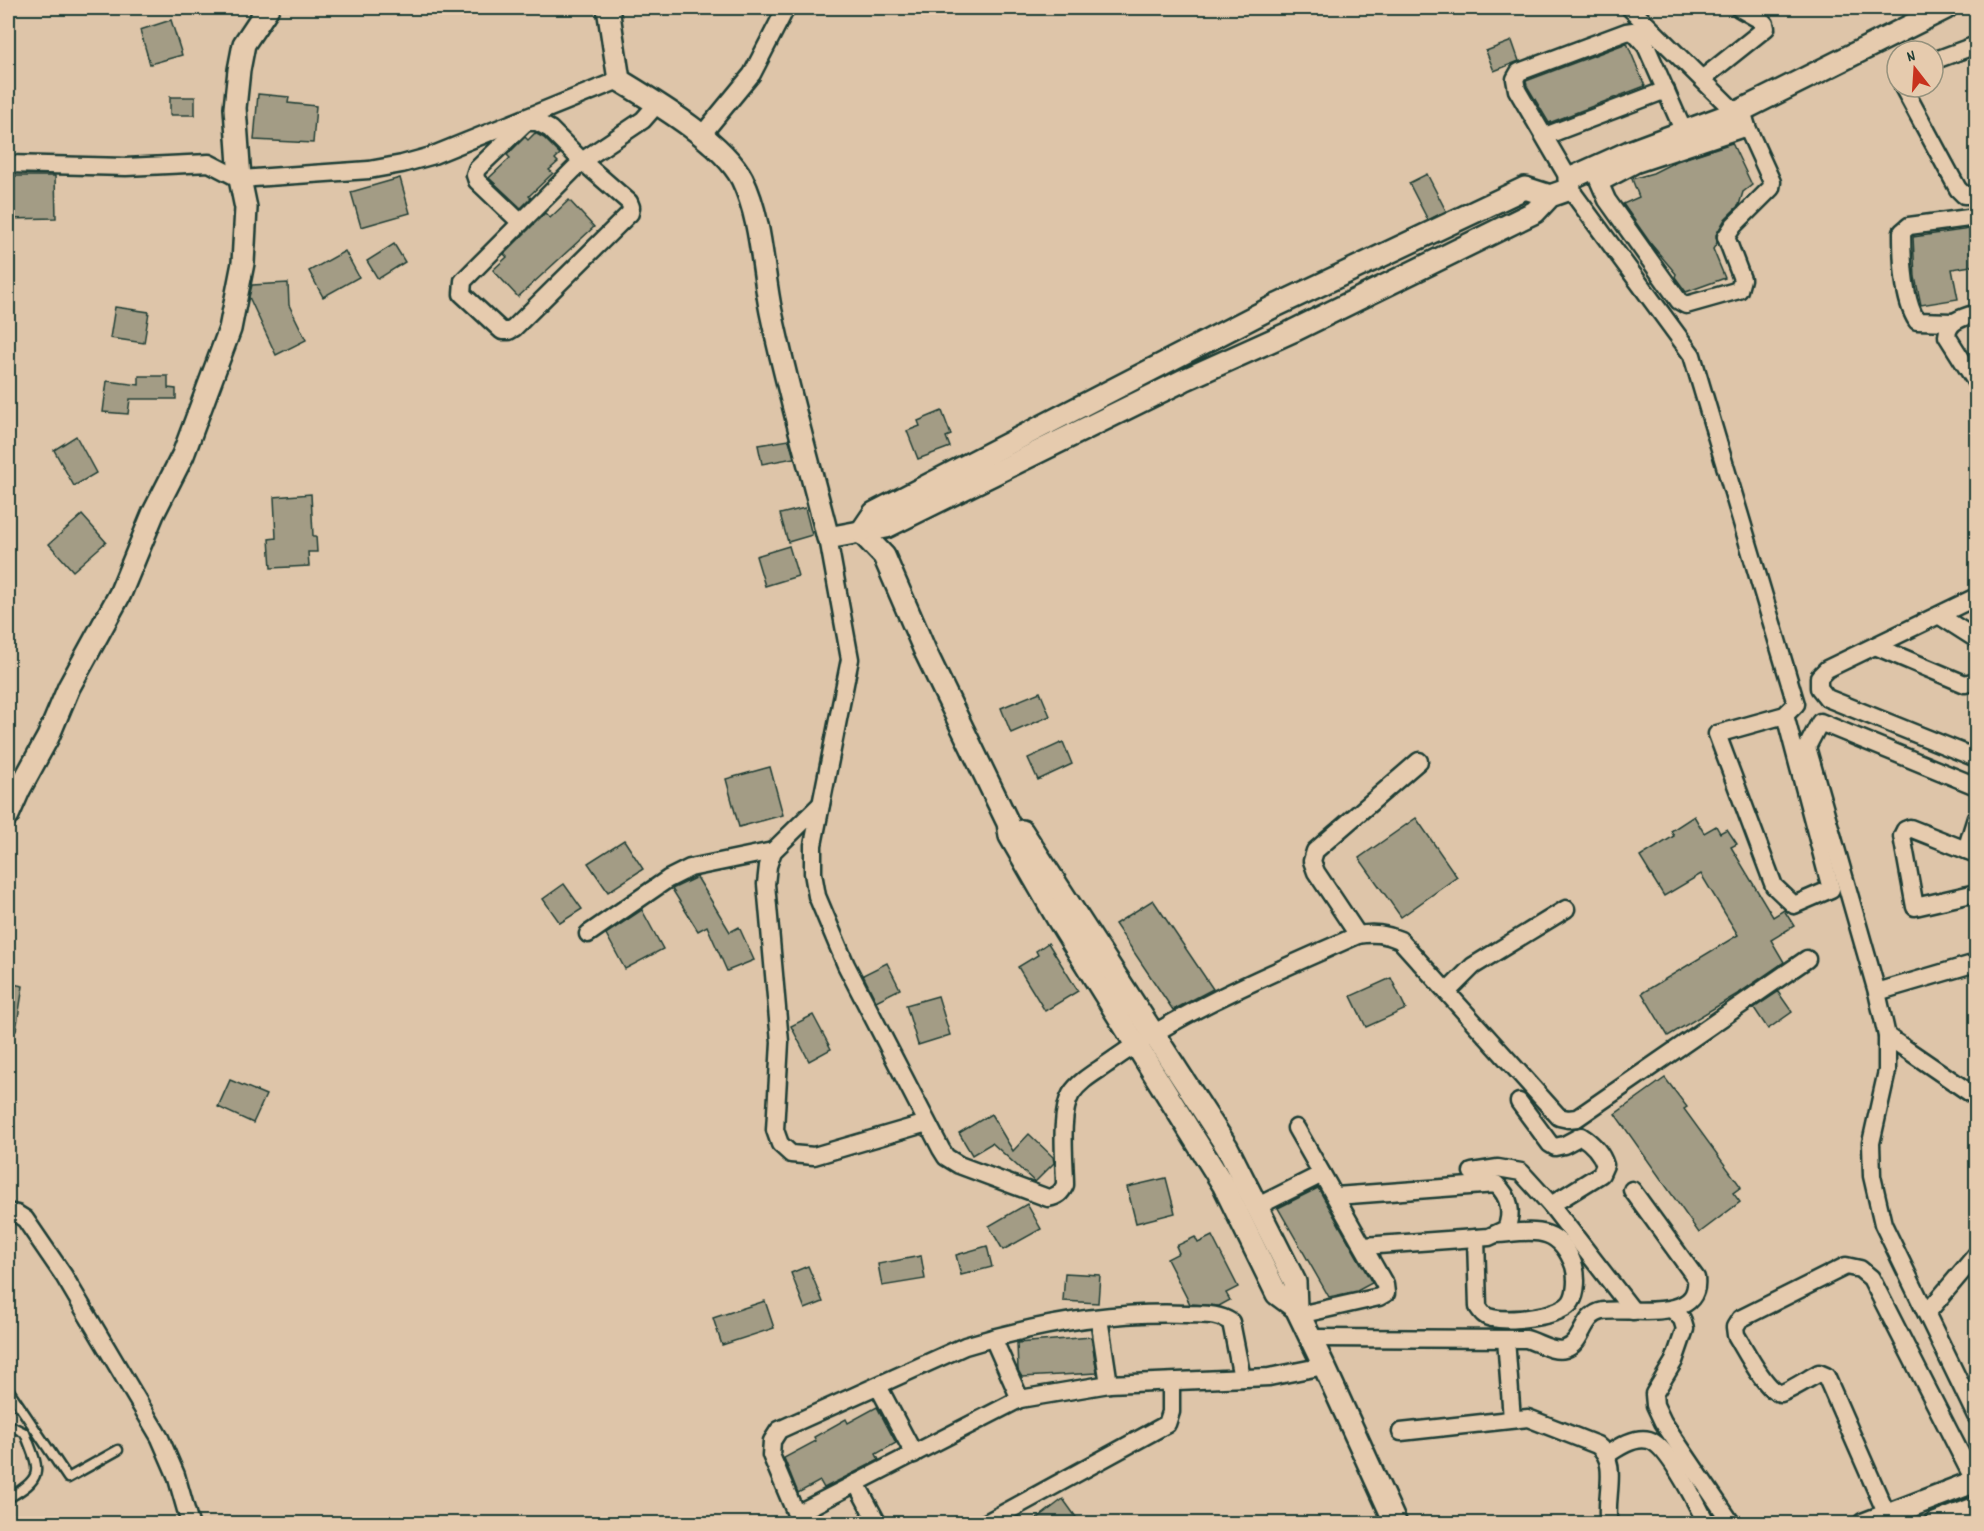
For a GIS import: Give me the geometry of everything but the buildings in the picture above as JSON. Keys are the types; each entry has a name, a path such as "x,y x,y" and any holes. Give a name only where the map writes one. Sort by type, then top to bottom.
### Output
{"street":[{"path":"8,815 48,737 69,687 120,594 153,514 183,455 230,329 243,263 246,208 240,179 236,108 239,70 244,44 268,8"},
{"path":"608,8 619,80 717,147 741,179 759,230 770,310 828,538 850,659 813,845 813,873 817,896 846,965 946,1157 959,1165 1048,1198 1056,1196 1062,1192 1065,1185 1065,1112 1071,1095 1080,1083 1145,1039 1230,992 1358,935 1373,932 1387,934 1400,940 1559,1117 1568,1119 1577,1118 1806,960"},
{"path":"701,136 752,74 786,8"},
{"path":"1596,176 1607,200 1682,304 1739,290 1742,279 1726,237 1734,225 1771,188 1772,182 1742,117 1630,8"},
{"path":"1702,79 1766,28 1765,24 1739,8"},
{"path":"828,538 886,527 1184,380 1293,332 1535,212 1550,196 1570,184 1636,164 1742,117 1946,8"},
{"path":"1684,132 1646,46 1633,31 1519,72 1515,79 1517,90 1570,184 1692,355 1796,704 1785,715 1717,734 1774,886 1794,905 1831,889 1785,715"},
{"path":"1945,57 1977,45"},
{"path":"8,164 126,167 209,163 240,179 369,170 431,156 619,80"},
{"path":"1545,136 1666,90"},
{"path":"1909,99 1958,189 1964,195 1977,195"},
{"path":"521,223 477,181 475,175 477,169 526,122 537,122 550,129 582,162 629,202 631,207 630,213 514,328 502,331 462,294 463,281 521,223 582,162 643,120 657,104"},
{"path":"1596,176 1629,152 1684,132 1742,117"},
{"path":"861,532 874,513 1271,308 1525,188 1550,196"},
{"path":"1977,217 1909,226 1902,232 1902,254 1911,311 1917,321 1953,322 1977,314"},
{"path":"1953,322 1948,328 1947,336 1977,382"},
{"path":"861,532 885,556 926,652 1008,823 1010,836 1067,916 1145,1039 1224,1186 1277,1294 1297,1312 1396,1524"},
{"path":"1977,597 1827,669 1819,677 1819,687 1827,698 1977,758"},
{"path":"1940,616 1977,639"},
{"path":"1875,646 1965,684 1977,681"},
{"path":"1977,786 1820,722 1807,747 1877,992 1887,1036 1887,1071 1871,1143 1872,1176 1883,1224 1977,1416"},
{"path":"1358,935 1316,872 1312,861 1315,851 1419,761"},
{"path":"821,804 773,850 768,866 766,884 780,1041 775,1130 780,1144 791,1154 814,1156 927,1123"},
{"path":"1977,818 1971,852 1910,828 1905,830 1902,836 1915,907 1977,893"},
{"path":"588,934 668,879 690,868 773,850"},
{"path":"1447,992 1473,966 1566,909"},
{"path":"1877,992 1977,963"},
{"path":"1887,1036 1977,1097"},
{"path":"1145,1039 1227,1147 1295,1282 1297,1312"},
{"path":"1519,1102 1550,1143 1555,1146 1564,1145 1581,1136 1602,1156 1605,1165 1601,1174 1551,1205"},
{"path":"1296,1128 1364,1245 1385,1285 1386,1293 1379,1298 1297,1312"},
{"path":"1207,1157 1227,1147"},
{"path":"1472,1172 1498,1168 1521,1172 1551,1205 1633,1311"},
{"path":"1258,1206 1322,1174"},
{"path":"1336,1196 1496,1184 1504,1191 1508,1200 1510,1211 1506,1229 1489,1237 1364,1245"},
{"path":"1311,1338 1526,1339 1554,1350 1564,1350 1572,1346 1593,1314 1604,1311 1672,1309 1683,1304 1692,1296 1697,1287 1696,1278 1632,1190"},
{"path":"8,1212 17,1214 25,1220 51,1257 160,1438 176,1475 190,1524"},
{"path":"1476,1238 1478,1307 1482,1314 1490,1318 1503,1319 1547,1315 1562,1310 1572,1302 1576,1274 1572,1261 1561,1242 1554,1237 1534,1232 1498,1234"},
{"path":"1927,1313 1977,1255"},
{"path":"1864,1524 1976,1481 1871,1278 1860,1269 1846,1266 1740,1319 1736,1327 1736,1335 1774,1392 1782,1393 1819,1373 1826,1376 1887,1515"},
{"path":"1672,1309 1682,1319 1685,1329 1674,1361 1654,1394 1655,1405 1663,1422 1732,1524"},
{"path":"1242,1378 1231,1322 1221,1315 1155,1313 1077,1320 965,1346 779,1430 772,1441 771,1455 798,1519 856,1483 1020,1399 1109,1384 1269,1377 1324,1366"},
{"path":"1099,1318 1109,1384"},
{"path":"993,1338 1020,1399"},
{"path":"1506,1339 1512,1419"},
{"path":"984,1524 1167,1424 1171,1412 1171,1382"},
{"path":"878,1386 914,1454"},
{"path":"1401,1432 1528,1418 1597,1445 1604,1449 1607,1455 1610,1472 1607,1515 1609,1524"},
{"path":"1607,1455 1633,1440 1647,1439 1655,1443 1674,1464 1707,1524"},
{"path":"856,1483 878,1524"},
{"path":"1944,1522 1977,1508"}],"lane":[{"path":"8,1389 68,1478 118,1450"},
{"path":"8,1427 11,1426 25,1433 38,1469 35,1480 8,1498"}]}
